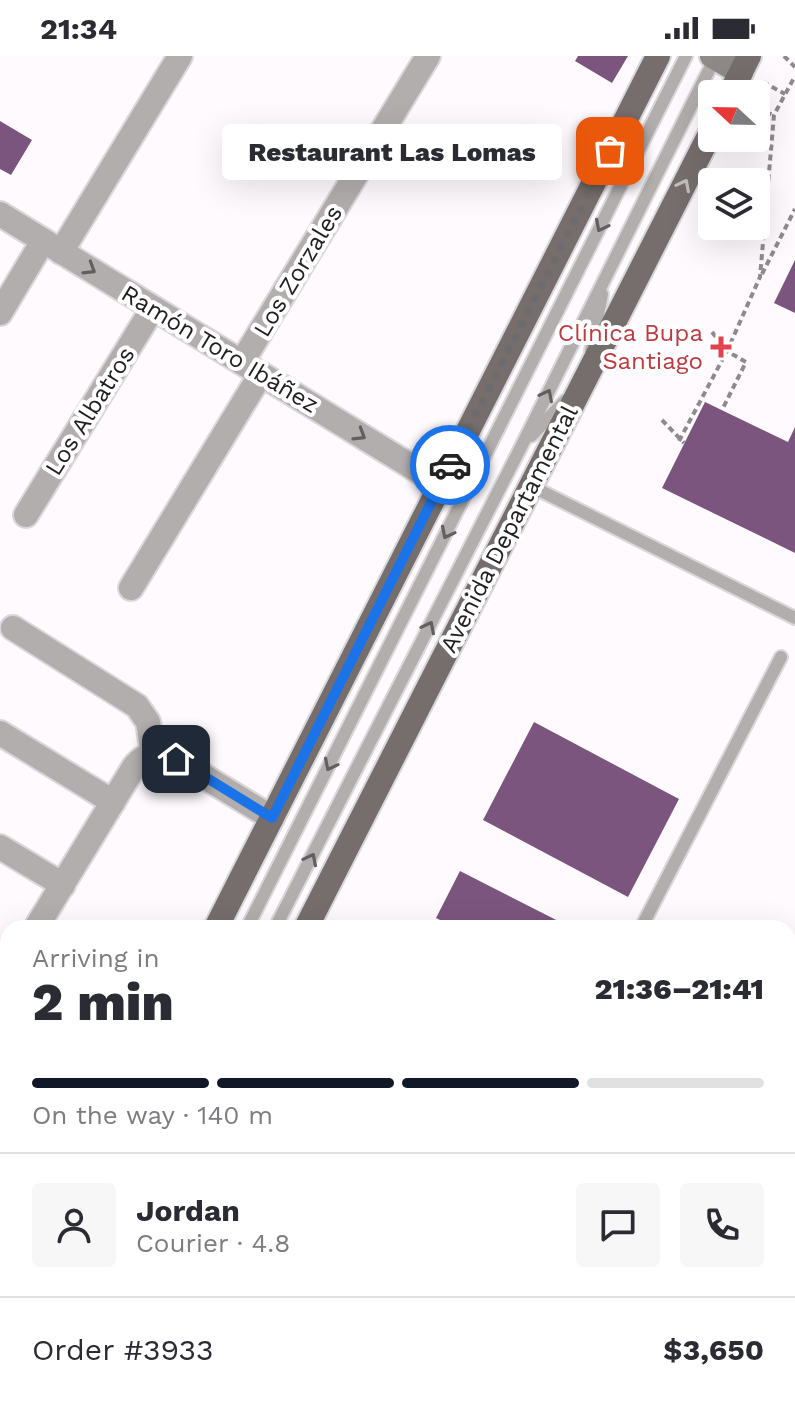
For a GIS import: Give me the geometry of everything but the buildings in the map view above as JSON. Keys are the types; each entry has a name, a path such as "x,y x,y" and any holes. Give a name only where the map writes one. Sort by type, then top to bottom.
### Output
{"main road":[{"path":"220,920 658,56"},
{"name":"Avenida Departamental","path":"310,920 701,152"}],"street":[{"path":"0,313 52,246 180,56"},
{"name":"Los Zorzales","path":"131,588 251,368 428,56"},
{"path":"715,57 746,76"},
{"name":"Ramón Toro Ibáñez","path":"0,214 440,484"},
{"name":"Los Albatros","path":"26,515 153,308"},
{"path":"13,628 137,706 148,722 153,754"},
{"path":"0,733 113,802"},
{"path":"41,920 134,767 153,754 161,753 176,759 272,818"},
{"path":"0,847 63,885"}],"lane":[{"path":"251,920 686,56"},
{"path":"279,920 521,447 715,57"},
{"path":"521,447 586,379 605,279"},
{"path":"531,486 795,618"},
{"path":"645,920 781,657"}],"path":[{"path":"784,56 795,67"},
{"path":"746,76 785,94"},
{"path":"760,277 774,115 795,76"},
{"path":"770,114 774,115"},
{"path":"662,420 682,442 795,209"},
{"path":"712,332 727,351 746,362 722,410"}],"way so far":[{"path":"450,465 610,151"}],"place":[{"name":"Restaurant Las Lomas","path":"610,151"},
{"name":"Clínica Bupa Santiago","path":"721,347"}],"route":[{"path":"176,759 272,818 450,465"}]}
